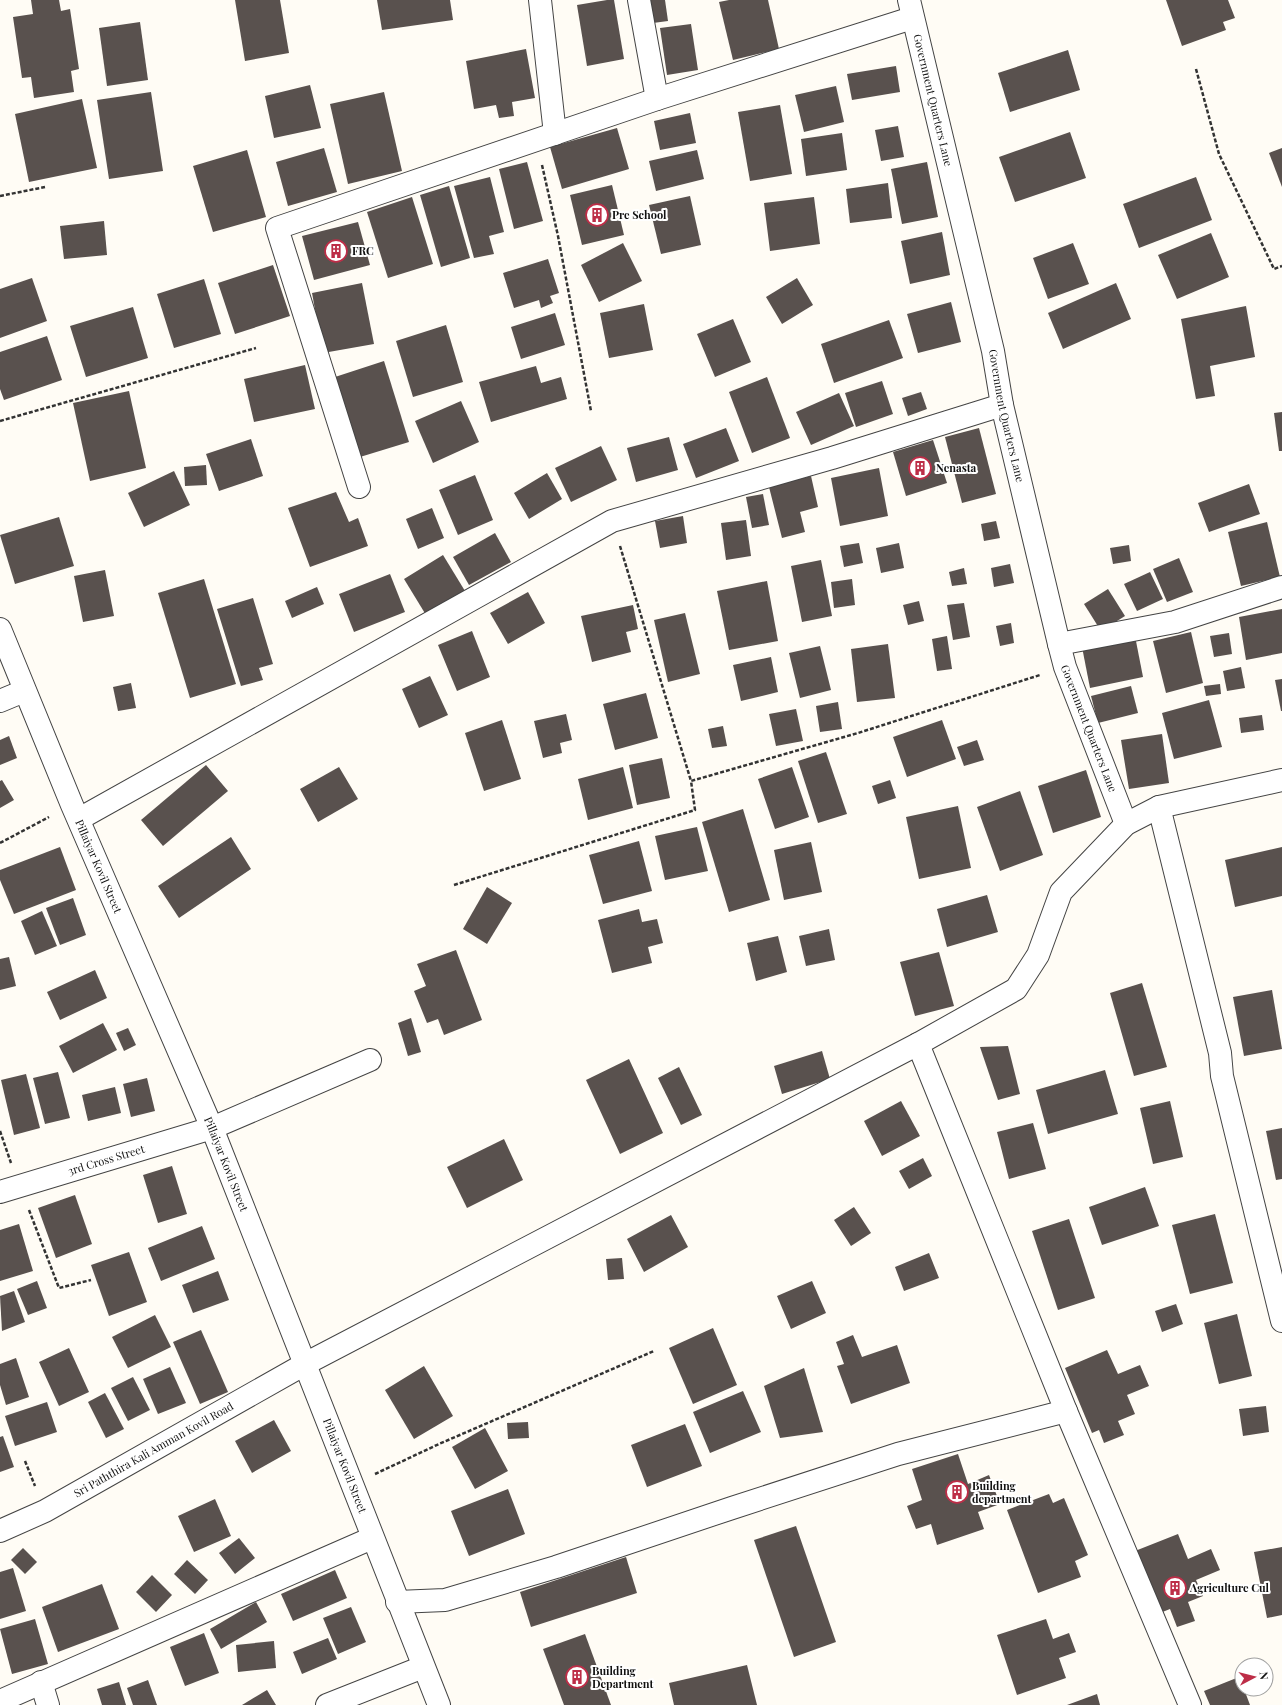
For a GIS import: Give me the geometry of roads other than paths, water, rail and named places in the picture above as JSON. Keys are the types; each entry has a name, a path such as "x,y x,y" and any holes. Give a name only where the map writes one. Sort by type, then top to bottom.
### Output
{"street":[{"path":"540,0 546,137"},
{"path":"639,0 657,99"},
{"path":"359,487 277,228 657,99 911,9"},
{"name":"Government Quarters Lane","path":"911,9 993,351 1002,406 1065,667 1126,824"},
{"path":"76,812 612,521 832,458 1002,406"},
{"path":"1059,644 1175,622 1282,587"},
{"name":"Pillaiyar Kovil Street","path":"0,629 24,690 212,1128 306,1364 351,1486 439,1705"},
{"path":"0,701 24,690"},
{"name":"Sri Paththira Kali Amman Kovil Road","path":"0,1531 45,1511 306,1364 918,1044 1016,989 1038,955 1062,892 1126,824 1159,807 1282,780"},
{"path":"1159,807 1220,1053 1222,1076 1282,1321"},
{"path":"918,1044 1066,1411 1190,1705"},
{"name":"3rd Cross Street","path":"10,1190 212,1128 370,1060"},
{"path":"397,1602 446,1600 556,1567 898,1454 1066,1411"},
{"path":"0,1701 372,1538"},
{"path":"327,1705 423,1667"},
{"path":"41,1682 48,1705"}],"place":[{"name":"Pre School","path":"597,215"},
{"name":"FRC","path":"336,251"},
{"name":"Nenasta","path":"920,468"},
{"name":"Building department","path":"957,1492"},
{"name":"Agriculture Cul","path":"1175,1588"},
{"name":"Building Department","path":"577,1677"}]}
